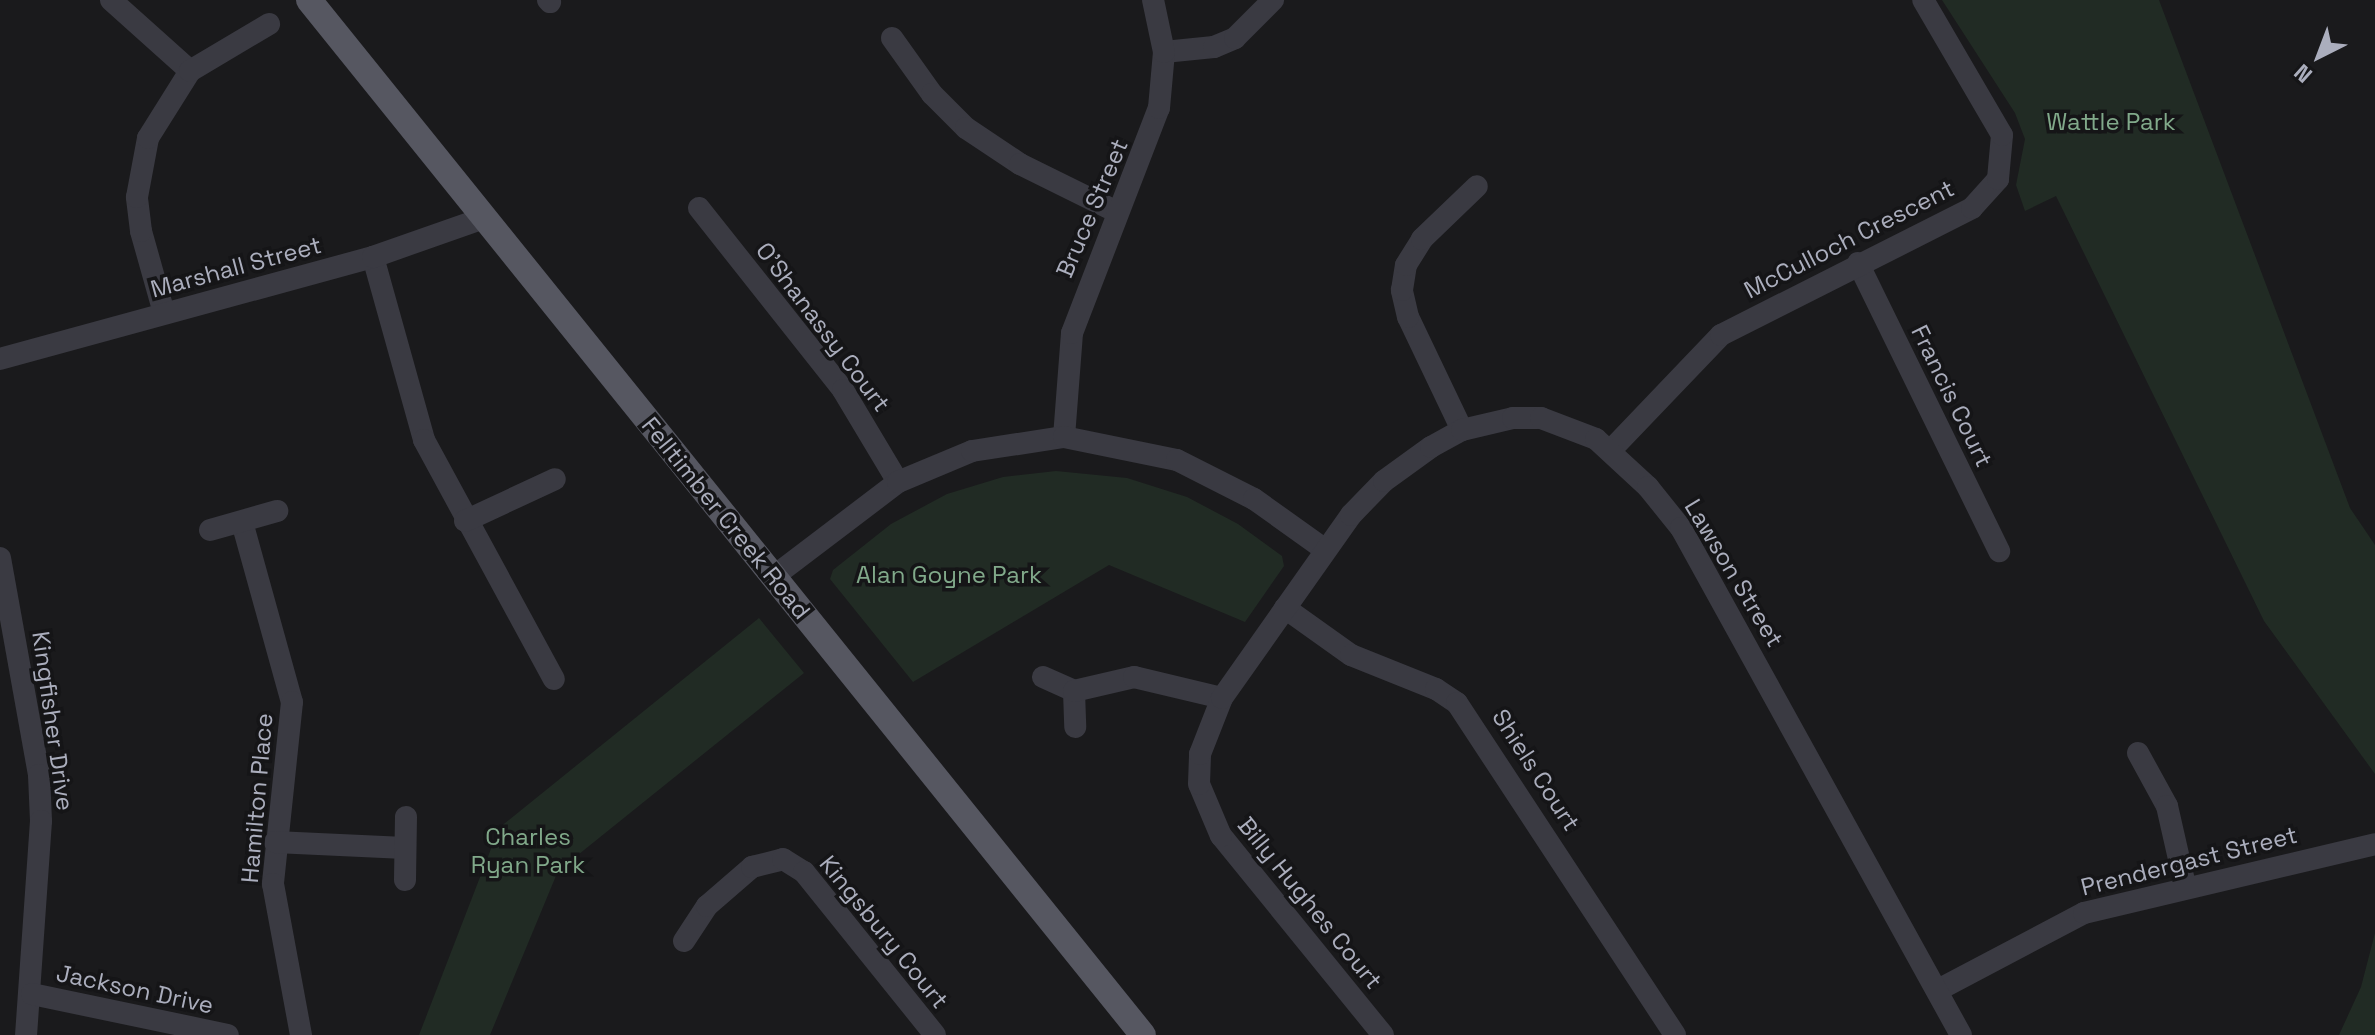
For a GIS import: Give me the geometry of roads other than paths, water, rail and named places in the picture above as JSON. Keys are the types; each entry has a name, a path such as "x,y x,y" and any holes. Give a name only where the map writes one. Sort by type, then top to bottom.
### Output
{"main road":[{"name":"Felltimber Creek Road","path":"309,0 1143,1035"}],"street":[{"path":"111,0 190,71"},
{"name":"Bruce Street","path":"1064,437 1072,333 1117,212 1152,133 1164,52 1153,0"},
{"path":"1164,52 1214,47 1235,38 1273,0"},
{"name":"McCulloch Crescent","path":"1611,450 1721,335 1972,208 1998,179 2003,159 2002,135 1991,109 1923,0"},
{"path":"164,313 141,231 137,197 148,138 190,71 269,24"},
{"path":"892,38 932,94 966,128 1020,164 1117,212"},
{"path":"1462,430 1408,317 1402,290 1406,265 1422,239 1477,186"},
{"name":"O'Shanassy Court","path":"699,208 843,390 898,482"},
{"name":"Marshall Street","path":"0,359 373,257 484,218"},
{"path":"373,257 424,440 465,521 554,679"},
{"name":"Francis Court","path":"1858,263 1999,551"},
{"name":"Lawson Street","path":"1324,549 1384,481 1462,430 1513,418 1541,418 1569,426 1611,450 1648,487 1709,572 1961,1035"},
{"path":"773,577 898,482 972,451 1064,437 1177,460 1254,499 1324,549"},
{"path":"465,521 555,479"},
{"path":"210,530 277,511"},
{"name":"Hamilton Place","path":"242,522 292,702 275,842 276,918 301,1035"},
{"name":"Billy Hughes Court","path":"1324,549 1222,698 1200,754 1199,784 1207,812 1221,836 1383,1035"},
{"name":"Kingfisher Drive","path":"0,558 6,624 41,805 32,994 26,1035"},
{"name":"Shiels Court","path":"1285,608 1351,655 1436,689 1464,710 1675,1035"},
{"path":"1043,677 1074,691 1134,677 1222,698"},
{"path":"1074,691 1075,727"},
{"path":"2138,753 2167,806 2185,885"},
{"path":"405,880 406,817"},
{"path":"275,842 405,848"},
{"name":"Prendergast Street","path":"1938,990 2084,913 2185,885 2375,844"},
{"name":"Kingsbury Court","path":"684,941 707,906 752,867 783,859 804,872 935,1035"},
{"name":"Jackson Drive","path":"32,994 228,1035"}],"park label":[{"name":"Wattle Park","path":"2111,122"},
{"name":"Alan Goyne Park","path":"949,575"},
{"name":"Charles Ryan Park","path":"528,851"}]}
